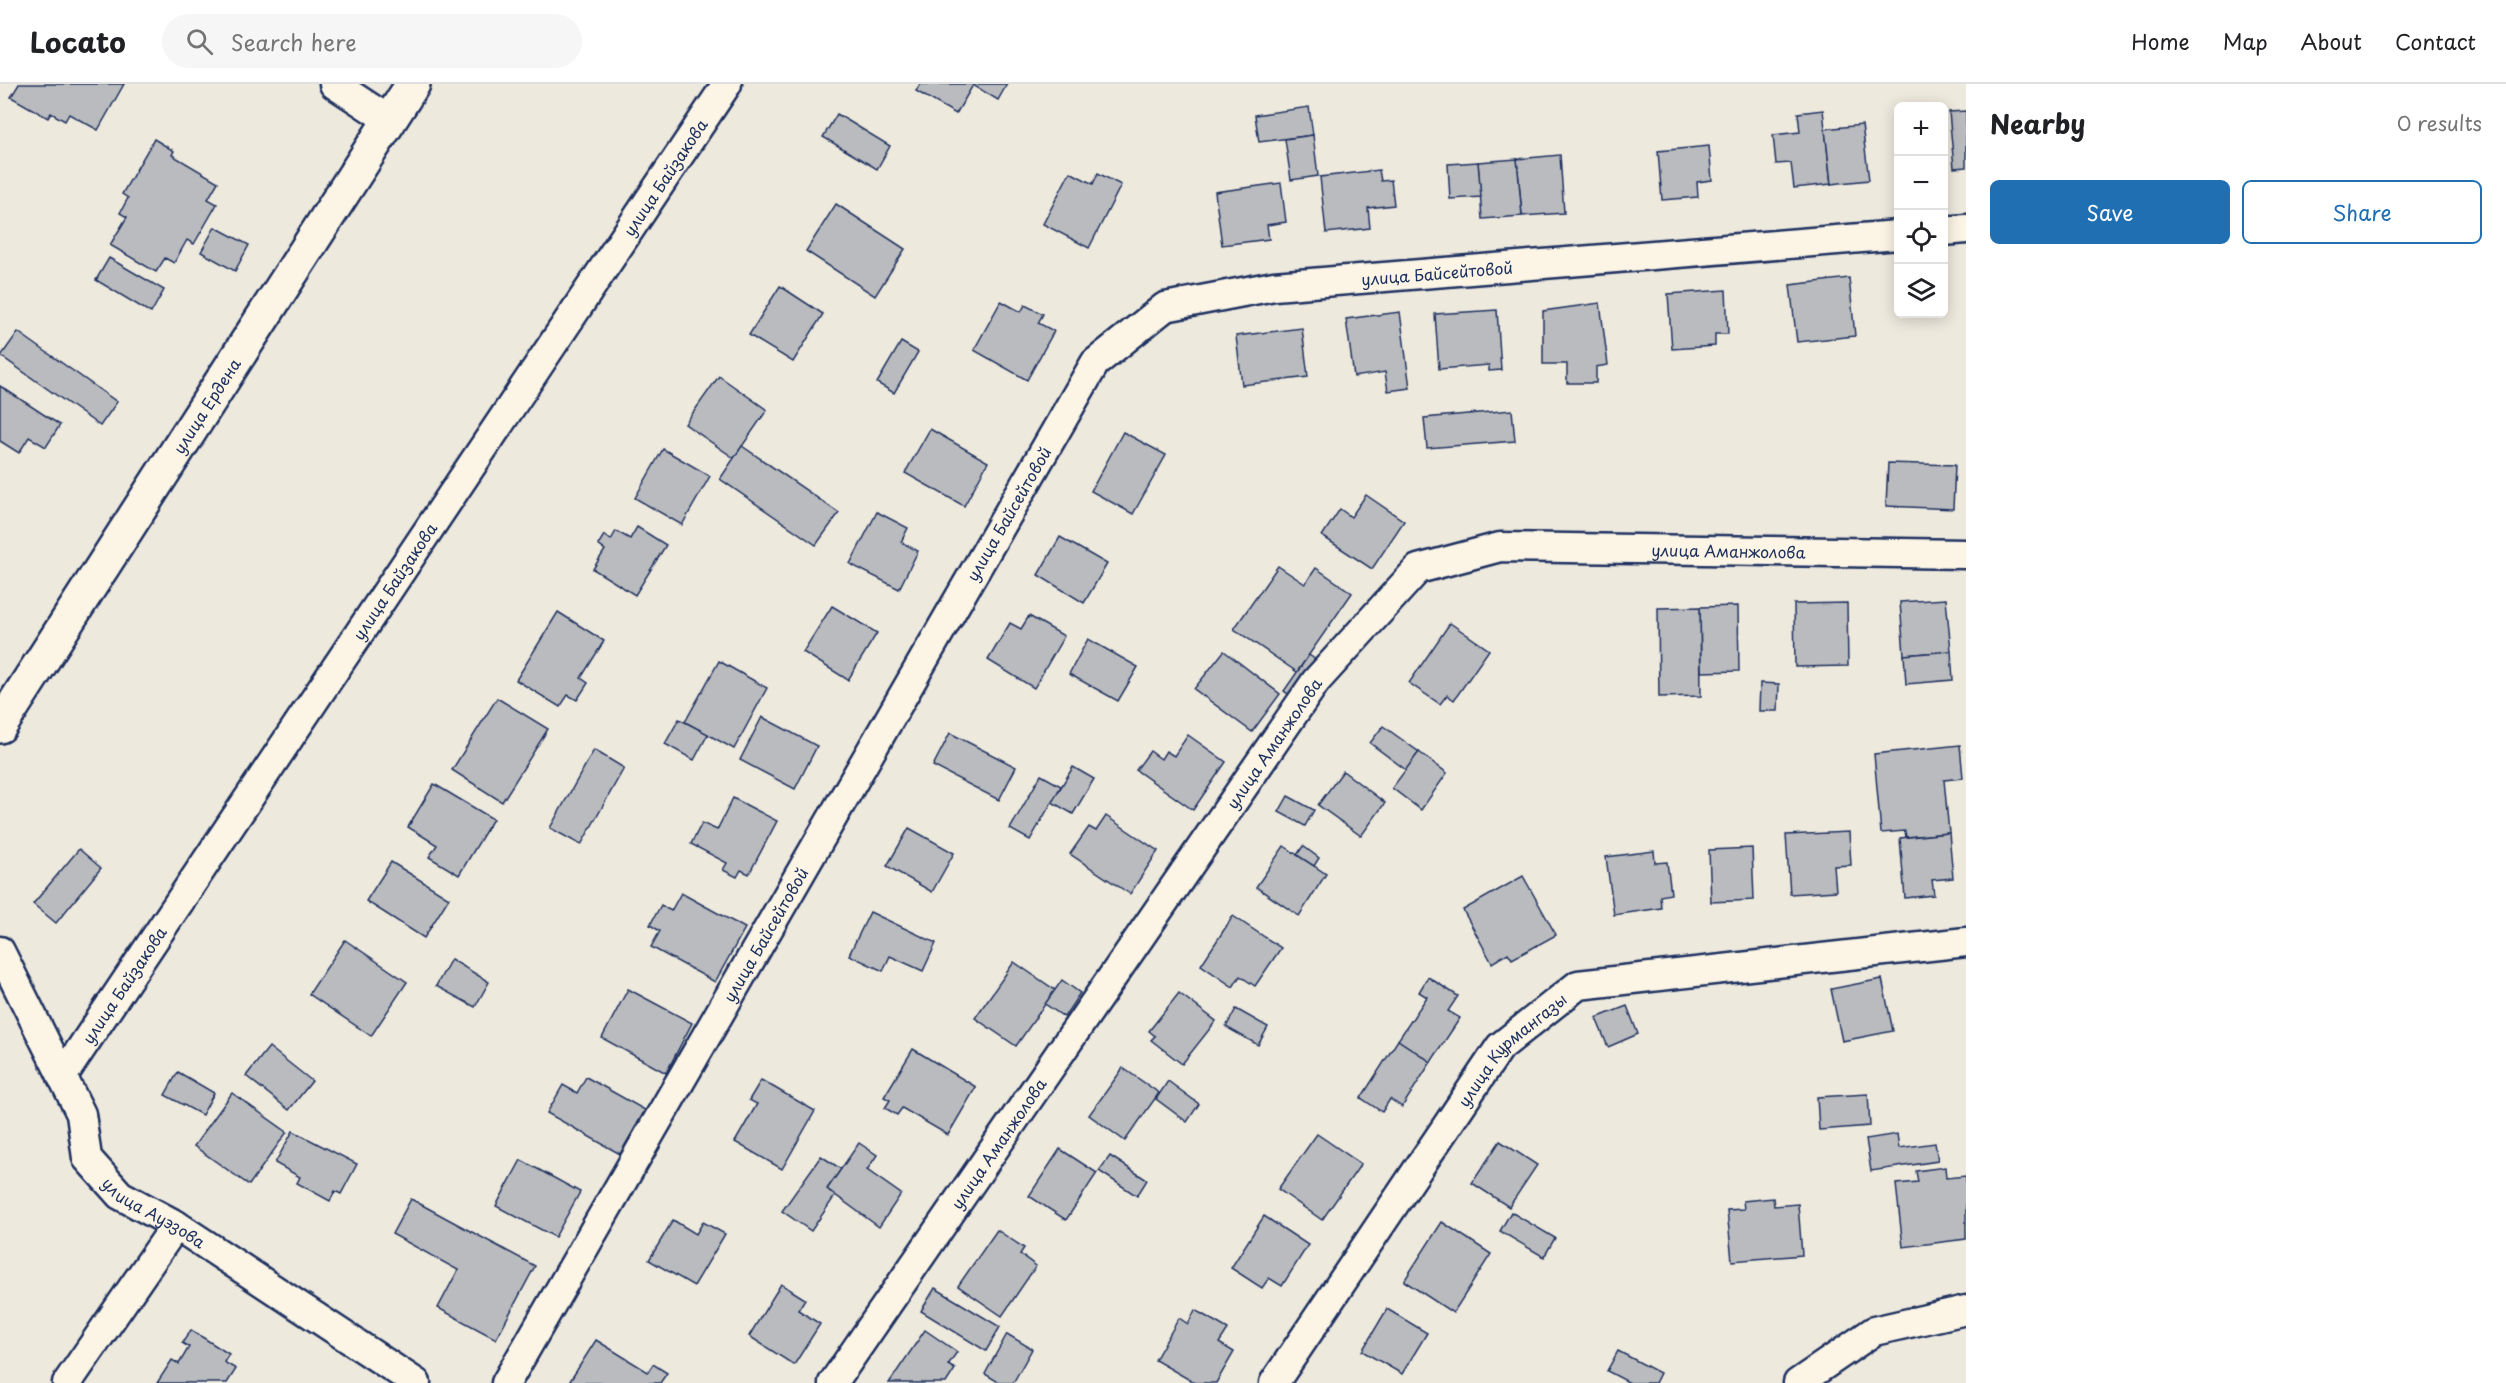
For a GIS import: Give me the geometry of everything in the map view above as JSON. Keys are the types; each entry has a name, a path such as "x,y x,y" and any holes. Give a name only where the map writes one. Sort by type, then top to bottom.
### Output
{"street":[{"path":"334,84 389,120"},
{"name":"улица Ердена","path":"0,726 413,84"},
{"name":"улица Байзакова","path":"62,1077 727,84"},
{"path":"1948,231 1966,229"},
{"name":"улица Байсейтовой","path":"506,1383 1095,363 1103,356 1165,306 1274,286 1894,235"},
{"name":"улица Аманжолова","path":"833,1383 1316,681 1418,569 1500,547 1966,554"},
{"name":"улица Курмангазы","path":"1274,1383 1500,1047 1578,985 1966,942"},
{"name":"улица Ауэзова","path":"0,951 81,1114 87,1158 120,1195 177,1225 416,1383"},
{"path":"67,1383 177,1225"},
{"path":"1798,1383 1874,1331 1966,1310"}],"building":[{"path":"19,84 124,84 98,130 69,114 65,121 51,113 48,118 11,97"},
{"path":"920,84 1007,84 998,100 973,85 956,114 916,91"},
{"path":"1309,107 1313,135 1259,142 1255,115"},
{"path":"1823,110 1831,184 1794,188 1791,163 1776,164 1773,135 1800,132 1798,113"},
{"path":"1966,111 1966,167 1954,168 1949,112"},
{"path":"837,114 890,146 877,169 823,137"},
{"path":"1862,125 1869,180 1831,184 1825,129"},
{"path":"1313,135 1318,176 1291,180 1285,139"},
{"path":"154,139 174,151 172,155 218,182 208,199 217,204 194,244 187,240 174,263 165,258 156,272 110,245 127,217 120,213 128,198 122,194"},
{"path":"1709,146 1712,180 1697,182 1698,197 1662,200 1658,151"},
{"path":"1560,155 1564,213 1522,216 1517,159"},
{"path":"1517,159 1522,216 1482,219 1478,162"},
{"path":"1478,162 1481,197 1450,199 1448,164"},
{"path":"1379,170 1381,181 1391,180 1394,205 1368,208 1370,228 1326,233 1320,177"},
{"path":"1070,172 1093,184 1098,173 1121,185 1089,248 1043,224"},
{"path":"1281,183 1286,222 1267,225 1269,239 1222,245 1215,192"},
{"path":"836,204 905,249 875,296 806,251"},
{"path":"215,227 249,245 235,271 201,252"},
{"path":"109,258 164,290 151,313 96,280"},
{"path":"1849,278 1855,336 1797,342 1790,285"},
{"path":"780,286 823,314 793,362 749,335"},
{"path":"1726,290 1728,334 1715,334 1715,346 1672,349 1668,294"},
{"path":"1001,301 1021,312 1025,305 1043,314 1038,323 1054,331 1027,380 974,350"},
{"path":"1600,303 1608,365 1596,367 1596,383 1567,383 1567,364 1543,364 1543,311"},
{"path":"1497,310 1501,370 1489,371 1489,365 1439,369 1435,314"},
{"path":"1400,312 1410,388 1388,391 1385,372 1354,377 1346,319"},
{"path":"1302,328 1308,377 1242,385 1236,336"},
{"path":"18,332 117,402 100,426 1,356"},
{"path":"901,342 918,352 894,393 877,383"},
{"path":"719,376 767,410 734,458 685,424"},
{"path":"0,386 60,425 46,447 29,437 19,453 0,441"},
{"path":"1512,410 1515,441 1427,448 1424,418"},
{"path":"930,429 988,462 964,506 905,473"},
{"path":"1123,432 1166,455 1133,514 1091,491"},
{"path":"742,446 839,513 816,545 720,479"},
{"path":"663,449 710,476 682,525 635,498"},
{"path":"1888,463 1955,465 1953,509 1886,506"},
{"path":"1366,495 1404,521 1372,569 1322,536 1340,509 1351,517"},
{"path":"877,512 908,528 901,542 918,551 899,589 850,564"},
{"path":"637,527 666,545 635,595 593,569 605,550 598,545 604,535 611,540 616,531 630,539"},
{"path":"1060,537 1107,564 1084,603 1038,575"},
{"path":"1278,566 1305,584 1316,568 1352,593 1297,672 1234,629"},
{"path":"1946,599 1951,651 1904,655 1900,602"},
{"path":"1847,603 1848,666 1795,667 1794,604"},
{"path":"832,606 877,633 848,680 803,652"},
{"path":"1738,606 1739,671 1701,672 1700,607"},
{"path":"1700,607 1701,696 1659,697 1658,608"},
{"path":"558,612 604,641 581,678 588,683 577,700 568,695 560,707 516,680"},
{"path":"1029,616 1064,636 1034,688 988,660 1010,623 1021,629"},
{"path":"1450,623 1489,650 1454,700 1447,695 1440,704 1409,683"},
{"path":"1088,639 1138,667 1118,701 1069,674"},
{"path":"1224,651 1280,694 1252,732 1194,689"},
{"path":"1951,651 1953,680 1906,684 1904,655"},
{"path":"1309,655 1326,667 1301,703 1284,691"},
{"path":"719,661 767,688 734,749 685,722"},
{"path":"1760,683 1779,684 1778,711 1759,711"},
{"path":"497,698 548,729 502,802 452,770"},
{"path":"762,717 817,746 795,789 740,760"},
{"path":"679,719 708,734 694,760 665,744"},
{"path":"1383,726 1419,752 1406,770 1370,743"},
{"path":"950,733 1016,767 999,800 933,766"},
{"path":"1188,735 1226,762 1193,810 1136,770 1150,751 1161,759 1166,751 1174,756"},
{"path":"1960,745 1963,778 1944,780 1949,833 1906,837 1905,831 1881,833 1874,754"},
{"path":"594,750 624,768 581,845 550,828"},
{"path":"1419,752 1447,773 1421,810 1392,788"},
{"path":"1073,767 1094,779 1073,814 1052,802"},
{"path":"1343,771 1385,803 1361,836 1318,805"},
{"path":"1041,775 1061,786 1030,840 1010,829"},
{"path":"434,784 493,819 459,875 429,857 437,845 408,827"},
{"path":"1288,796 1314,810 1305,826 1279,812"},
{"path":"733,798 777,821 749,874 741,870 737,877 723,870 727,863 691,844 702,823 717,830"},
{"path":"1106,816 1158,851 1130,894 1070,854 1089,827 1096,831"},
{"path":"909,828 954,853 932,892 887,866"},
{"path":"1849,832 1851,865 1834,866 1836,891 1790,894 1786,835"},
{"path":"1949,833 1953,878 1932,880 1934,895 1905,898 1900,838"},
{"path":"1284,846 1326,874 1299,916 1256,887"},
{"path":"1303,846 1319,858 1314,866 1297,855"},
{"path":"1752,848 1754,900 1711,902 1709,850"},
{"path":"79,849 101,868 56,923 33,904"},
{"path":"1654,851 1655,863 1667,862 1671,894 1660,896 1661,908 1614,915 1606,857"},
{"path":"391,862 449,898 424,938 366,901"},
{"path":"1523,876 1556,935 1512,959 1508,953 1492,963 1463,910"},
{"path":"681,893 745,928 715,982 651,947 660,931 650,925 661,905 671,911"},
{"path":"870,912 936,943 923,971 890,956 883,971 849,955"},
{"path":"1233,916 1281,948 1255,986 1240,976 1233,987 1201,965"},
{"path":"345,940 407,982 371,1036 309,994"},
{"path":"451,959 489,982 475,1007 436,986"},
{"path":"1014,962 1055,990 1016,1046 975,1018"},
{"path":"1428,977 1458,996 1448,1011 1460,1018 1431,1062 1398,1040 1427,997 1419,992"},
{"path":"1882,979 1893,1031 1842,1041 1831,989"},
{"path":"1062,980 1080,993 1064,1017 1045,1004"},
{"path":"628,989 692,1023 666,1073 602,1038"},
{"path":"1179,993 1216,1021 1182,1064 1151,1040 1155,1036 1149,1031"},
{"path":"1627,1006 1638,1034 1608,1047 1596,1018"},
{"path":"1236,1009 1268,1027 1258,1045 1226,1027"},
{"path":"1398,1040 1431,1062 1402,1107 1390,1099 1382,1112 1361,1098"},
{"path":"269,1047 312,1081 289,1110 246,1076"},
{"path":"913,1049 976,1087 948,1135 902,1108 897,1115 885,1108 890,1100 884,1097"},
{"path":"1123,1068 1159,1093 1125,1141 1089,1115"},
{"path":"178,1072 214,1093 202,1115 165,1095"},
{"path":"586,1077 645,1110 620,1154 547,1113 563,1085 577,1093"},
{"path":"761,1080 815,1111 782,1169 735,1142 757,1104 749,1100"},
{"path":"1168,1081 1199,1104 1187,1122 1156,1099"},
{"path":"232,1093 287,1132 249,1185 194,1146"},
{"path":"1868,1094 1870,1126 1819,1130 1817,1097"},
{"path":"293,1131 357,1164 341,1194 335,1191 330,1201 297,1183 300,1177 275,1163"},
{"path":"1317,1134 1361,1164 1322,1220 1278,1189"},
{"path":"1897,1134 1899,1148 1935,1143 1938,1161 1871,1171 1866,1139"},
{"path":"1500,1141 1537,1165 1509,1207 1472,1183"},
{"path":"859,1143 877,1155 867,1170 901,1194 879,1227 827,1189"},
{"path":"1060,1149 1097,1173 1066,1220 1029,1196"},
{"path":"821,1156 841,1169 827,1189 835,1196 811,1231 782,1211"},
{"path":"1110,1156 1147,1180 1137,1196 1099,1171"},
{"path":"521,1160 580,1192 555,1237 496,1206"},
{"path":"1945,1167 1946,1178 1966,1176 1966,1239 1903,1247 1896,1184 1918,1182 1916,1171"},
{"path":"1773,1198 1774,1206 1798,1204 1802,1255 1732,1261 1727,1210 1744,1209 1743,1201"},
{"path":"411,1199 535,1266 496,1339 438,1308 458,1270 392,1234"},
{"path":"1511,1212 1555,1238 1544,1257 1500,1231"},
{"path":"1264,1216 1308,1245 1282,1286 1269,1278 1262,1288 1231,1268"},
{"path":"673,1220 696,1234 703,1222 725,1234 694,1286 649,1260"},
{"path":"1442,1222 1491,1254 1453,1313 1404,1281"},
{"path":"997,1230 1024,1248 1020,1254 1036,1266 1002,1316 958,1286"},
{"path":"781,1284 805,1299 798,1310 820,1324 794,1365 749,1336"},
{"path":"935,1288 1000,1327 986,1351 921,1311"},
{"path":"1387,1309 1427,1333 1402,1374 1362,1351"},
{"path":"1195,1310 1228,1329 1219,1343 1234,1352 1216,1383 1195,1383 1155,1360 1179,1318 1188,1324"},
{"path":"191,1330 229,1354 224,1362 236,1369 227,1383 157,1383 172,1360 179,1364 189,1347 182,1343"},
{"path":"925,1330 957,1352 948,1365 955,1369 946,1383 889,1383"},
{"path":"1007,1334 1032,1349 1013,1383 1000,1383 985,1374"},
{"path":"596,1340 648,1372 653,1364 667,1373 660,1383 572,1383 570,1381"},
{"path":"1618,1351 1660,1373 1655,1383 1630,1383 1607,1371"}]}
